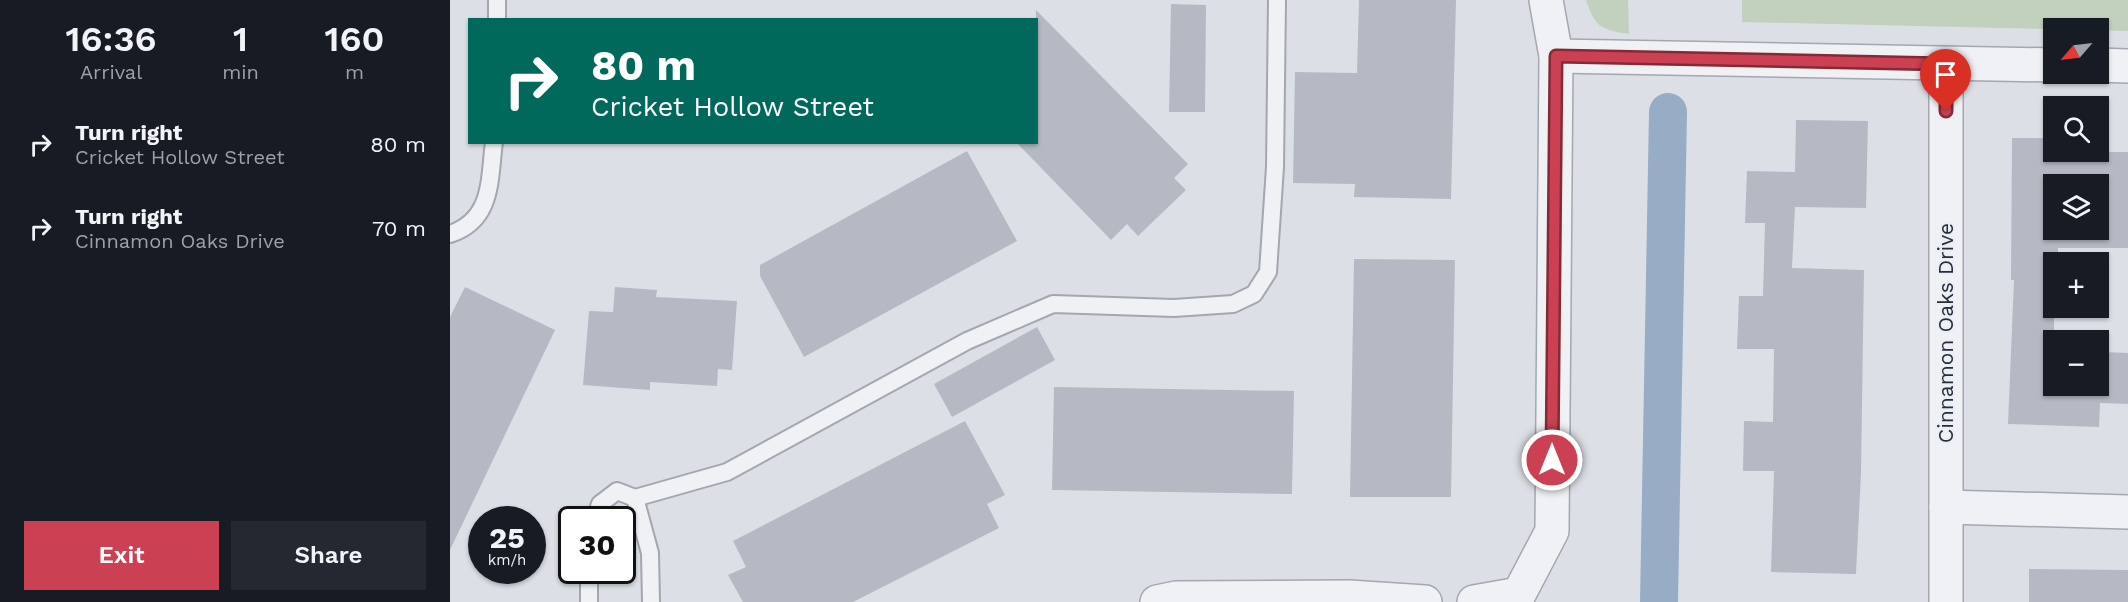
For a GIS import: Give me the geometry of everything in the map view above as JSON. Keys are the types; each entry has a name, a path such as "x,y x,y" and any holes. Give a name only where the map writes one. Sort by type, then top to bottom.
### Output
{"street":[{"path":"1474,602 1519,594 1552,531 1556,56 1546,0"},
{"path":"1556,56 2043,65"},
{"name":"Cinnamon Oaks Drive","path":"1946,64 1946,602"},
{"path":"2109,65 2128,66"},
{"path":"1947,507 2128,512"},
{"path":"1157,602 1176,598 1425,602"}],"lane":[{"path":"497,0 497,18"},
{"path":"599,506 617,491 635,498 727,472 967,341 1053,304 1173,308 1233,304 1254,294 1268,272 1275,167 1277,0"},
{"path":"450,234 474,221 485,206 494,144"},
{"path":"635,498 650,553 651,602"},
{"path":"589,584 589,602"}],"green space":[{"path":"1586,0 1628,0 1629,34 1600,26"},
{"path":"1742,0 2128,0 2128,31 2109,31 2109,18 2043,18 2043,29 1742,22"}],"building":[{"path":"1359,0 1456,0 1451,199 1354,197 1355,184 1293,183 1295,72 1357,73"},
{"path":"1171,4 1206,5 1205,112 1169,112"},
{"path":"1036,10 1188,164 1174,178 1186,190 1138,236 1127,224 1111,240 1018,144 1038,144 1038,18 1036,18"},
{"path":"1796,120 1868,121 1866,208 1795,207 1792,268 1864,270 1861,473 1856,574 1771,572 1774,471 1743,471 1744,421 1773,422 1774,349 1737,349 1739,296 1763,296 1765,223 1745,223 1747,171 1795,172"},
{"path":"2012,138 2043,138 2043,162 2109,162 2109,152 2128,152 2128,248 2058,248 2058,252 2043,252 2043,318 2054,318 2054,330 2043,330 2043,396 2109,396 2109,352 2128,353 2128,404 2100,403 2099,427 2008,424 2014,280 2011,280"},
{"path":"967,151 1017,241 804,357 760,276 760,265"},
{"path":"1354,259 1455,260 1451,497 1350,497"},
{"path":"465,287 555,330 471,506 468,506 468,512 450,550 450,317"},
{"path":"615,287 657,290 656,297 737,301 732,370 718,369 717,386 650,382 650,390 583,385 589,311 613,312"},
{"path":"1037,327 1055,360 952,417 934,384"},
{"path":"1054,387 1294,391 1292,494 1052,490"},
{"path":"965,421 1005,495 987,504 999,528 853,602 743,602 728,575 746,567 733,541"},
{"path":"2029,569 2128,570 2128,602 2029,602"}],"waterway":[{"path":"1659,602 1668,112"}],"route":[{"path":"1552,460 1556,56 1946,64 1946,111"}]}
